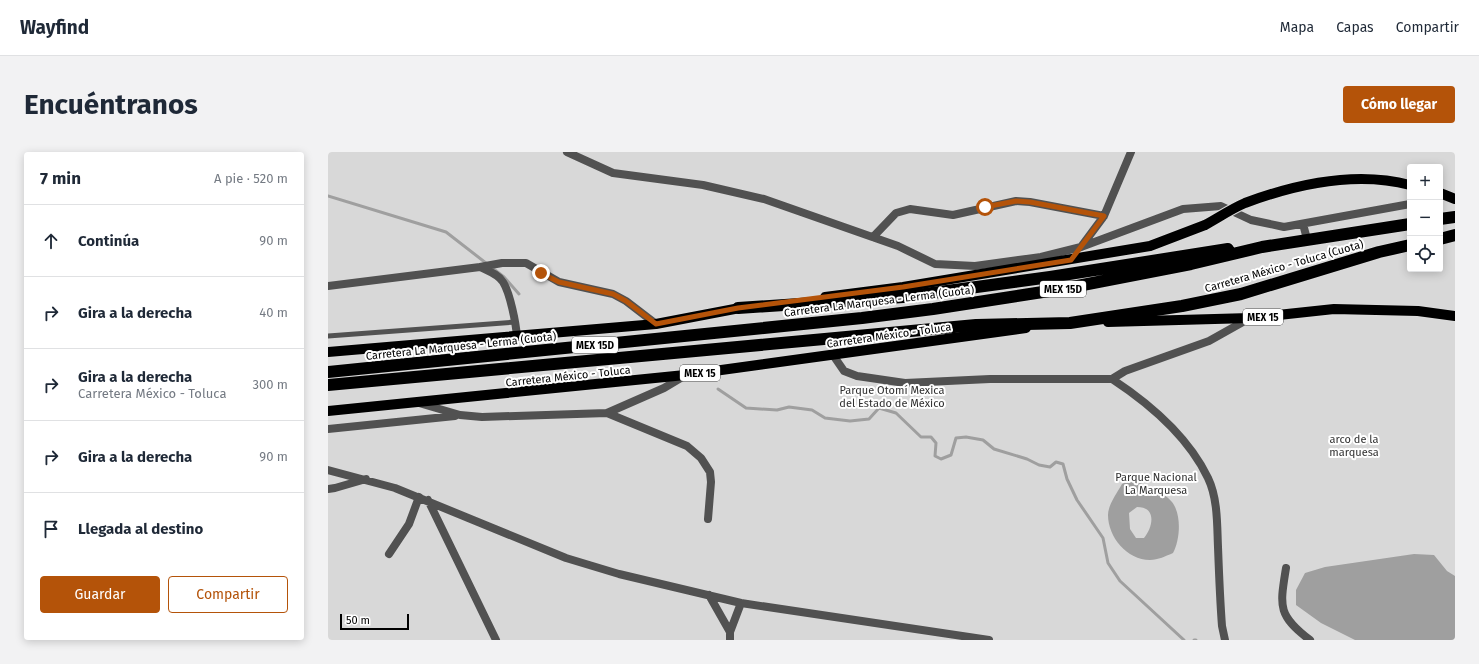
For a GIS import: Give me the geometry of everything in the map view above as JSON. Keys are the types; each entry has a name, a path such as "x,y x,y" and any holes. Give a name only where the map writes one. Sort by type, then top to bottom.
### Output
{"highway":[{"path":"1443,219 1455,217"},
{"name":"Carretera México - Toluca (Cuota)","path":"1262,247 1407,224"},
{"path":"1443,238 1455,236"},
{"name":"Carretera México - Toluca (Cuota)","path":"1070,323 1182,306 1241,294 1378,252 1407,246"},
{"path":"738,308 902,297 1050,277 1218,249 1262,247"},
{"name":"Carretera La Marquesa - Lerma (Cuota)","path":"328,372 862,318 933,309 1062,289 1191,264 1262,247"},
{"name":"MEX 15D","path":"328,385 976,325 1070,323"}],"main road":[{"path":"328,352 656,324 738,308 903,287 1150,246 1205,225 1244,204 1288,190 1330,181 1368,179 1407,185"},
{"path":"1443,194 1455,198"},
{"name":"Carretera México - Toluca","path":"328,411 685,375 1070,323 1250,318 1334,309 1418,311 1455,316"}],"street":[{"path":"567,152 613,173 703,185 764,199 898,246 935,264 975,266 1041,257 1081,247 1183,209 1221,206 1251,220 1284,227 1407,205"},
{"path":"1071,260 1104,216 1131,152"},
{"path":"1443,199 1455,198"},
{"path":"873,237 887,220 896,213 910,209 953,214 1016,201 1030,202 1104,216"},
{"path":"1303,224 1307,239"},
{"path":"328,286 483,267 502,263 526,263 559,282 613,294 626,301 656,324"},
{"path":"483,267 495,274 503,282 516,322 517,336"},
{"path":"833,355 844,371 857,376 905,383 990,379 1112,379 1125,371 1209,341 1250,318"},
{"path":"416,403 460,415 482,417 607,413 664,388 685,375"},
{"path":"1112,379 1137,395 1164,420 1188,447 1208,479 1216,511 1222,626 1225,640"},
{"path":"607,413 687,446 701,458 710,472 711,482 708,519"},
{"path":"328,429 460,415"},
{"path":"328,470 367,479 420,496 590,567 741,603 989,640"},
{"path":"328,489 367,479"},
{"path":"389,554 409,524 420,496"},
{"path":"428,500 496,640"},
{"path":"1286,568 1281,598 1284,615 1310,640"},
{"path":"709,595 730,636"},
{"path":"730,636 741,603"}],"lane":[{"path":"328,336 516,322"}],"green space":[{"name":"Parque Otomí Mexica del Estado de México","path":"328,152 1455,152 1455,640 328,640"}],"shaded area":[{"path":"1130,480 1158,491 1172,502 1179,520 1177,541 1173,553 1162,558 1150,560 1142,559 1127,552 1120,546 1111,531 1108,511 1122,484","holes":["1137,507 1148,510 1150,514 1150,529 1144,538 1136,538 1130,529 1129,513"]},
{"path":"1414,554 1434,555 1447,571 1455,576 1455,640 1355,640 1321,623 1296,605 1296,590 1305,573 1325,567"}],"waterway":[{"path":"328,196 446,232 504,277 519,294"},
{"path":"718,389 746,408 777,410 789,407 812,410 825,418 850,421 869,419 879,408 896,413 921,437 931,437 936,443 935,456 941,459 951,455 956,438 966,437 983,440 994,449 1027,459 1039,465 1050,467 1056,462 1063,464 1067,479 1077,500 1103,538 1108,563 1120,581 1184,640"}],"route":[{"path":"541,273 559,282 613,294 626,301 656,324 738,308 903,287 1071,260 1104,216 1030,202 1016,201 985,207"}],"park label":[{"name":"arco de la marquesa","path":"1354,445"},
{"name":"Parque Nacional La Marquesa","path":"1156,483"}]}
